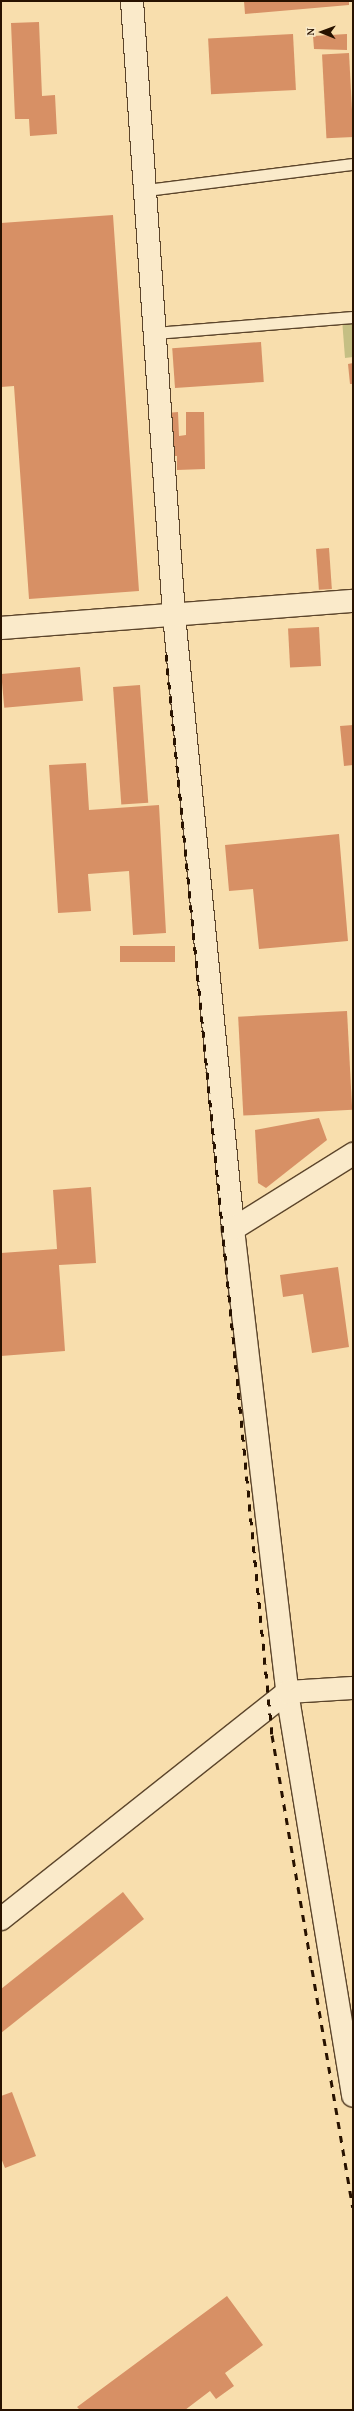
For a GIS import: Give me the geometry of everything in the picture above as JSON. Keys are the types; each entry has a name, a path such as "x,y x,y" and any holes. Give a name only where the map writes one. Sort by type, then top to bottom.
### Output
{"street":[{"path":"132,1 174,615 233,1229 287,1692 353,2096"},
{"path":"1,628 353,601"},
{"path":"233,1229 353,1154"},
{"path":"1,1919 287,1692 353,1688"}],"lane":[{"path":"146,190 353,164"},
{"path":"154,333 353,317"}],"shaded area":[{"path":"353,318 353,357 345,358 342,319"}],"building":[{"path":"244,1 349,1 349,5 245,14"},
{"path":"39,22 42,96 55,95 57,134 30,136 29,119 15,119 11,23"},
{"path":"293,34 296,90 211,94 208,38"},
{"path":"347,34 347,50 314,49 313,36"},
{"path":"349,53 353,137 326,138 322,54"},
{"path":"113,215 139,591 29,599 14,386 1,387 1,223"},
{"path":"261,342 264,382 175,388 172,348"},
{"path":"353,363 353,384 350,384 348,364"},
{"path":"178,412 179,436 186,435 186,412 204,412 205,469 177,470 177,456 166,456 166,413"},
{"path":"329,548 332,589 319,590 316,549"},
{"path":"319,627 321,666 290,668 288,629"},
{"path":"80,667 83,701 4,708 1,674"},
{"path":"140,685 148,803 121,805 113,687"},
{"path":"353,725 353,765 344,766 340,726"},
{"path":"86,763 89,810 159,805 166,933 133,935 129,871 88,874 91,911 58,913 49,765"},
{"path":"339,834 348,941 259,949 253,889 229,891 225,845"},
{"path":"120,946 175,946 175,962 120,962"},
{"path":"347,1011 352,1110 243,1116 238,1017"},
{"path":"319,1118 327,1140 266,1188 258,1183 255,1130"},
{"path":"91,1187 96,1263 59,1265 65,1351 1,1356 1,1253 57,1249 53,1190"},
{"path":"338,1267 349,1347 312,1353 303,1294 283,1297 280,1275"},
{"path":"123,1892 144,1919 1,2033 1,1989"},
{"path":"12,2092 36,2156 5,2168 1,2158 1,2096"},
{"path":"227,2296 263,2345 225,2373 234,2386 216,2399 210,2391 185,2410 80,2410 77,2407"}],"railway":[{"path":"166,654 272,1735 353,2207"}]}
